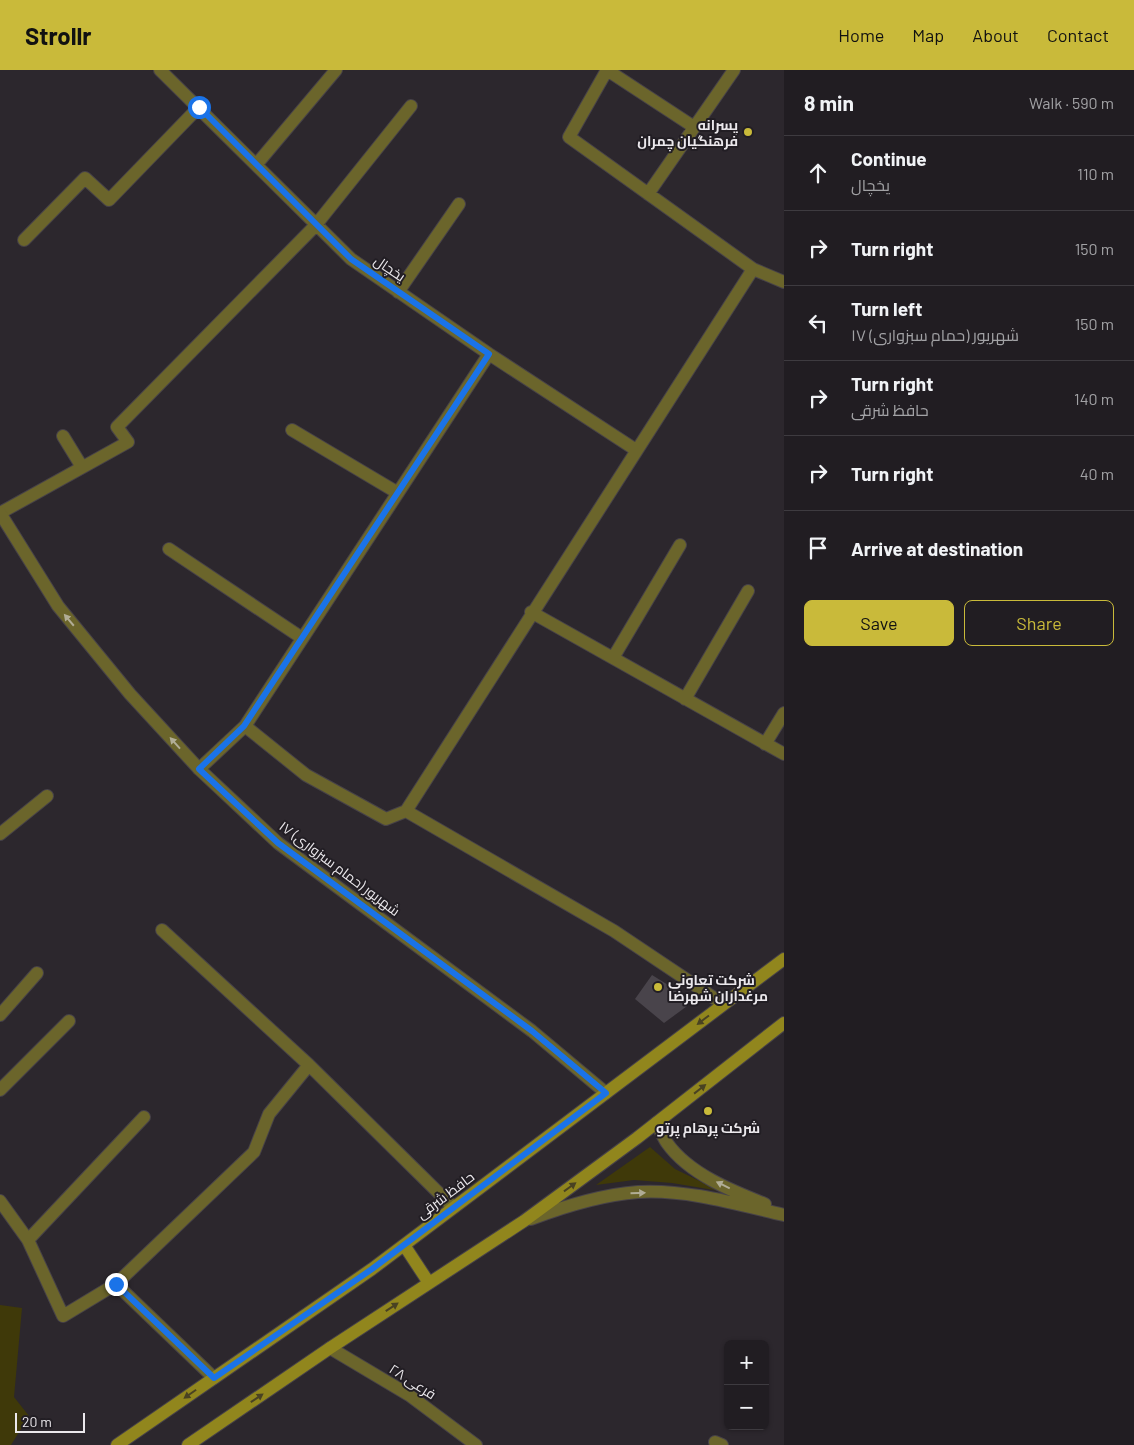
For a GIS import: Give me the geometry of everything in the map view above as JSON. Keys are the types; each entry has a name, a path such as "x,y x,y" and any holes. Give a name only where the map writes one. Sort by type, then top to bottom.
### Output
{"main road":[{"name":"حافظ شرقی","path":"117,1445 404,1245 784,959"},
{"path":"188,1445 330,1348 524,1222 656,1123 784,1023"},
{"path":"404,1245 429,1283"}],"street":[{"name":"یخچال","path":"160,70 351,259 489,354 636,450"},
{"path":"256,165 336,70"},
{"path":"694,127 607,70 569,137 753,269 784,282"},
{"path":"648,194 734,70"},
{"path":"0,513 128,442 117,427 316,226 411,106"},
{"path":"24,240 85,178 109,200 199,107"},
{"path":"398,292 459,204"},
{"path":"244,726 306,775 386,819 406,811 753,269"},
{"path":"199,769 244,726 489,354"},
{"path":"292,430 398,493"},
{"path":"63,436 82,467"},
{"name":"۱۷ شهریور (حمام سبزواری)","path":"0,513 58,606 130,694 199,769 278,843 532,1031 606,1093"},
{"path":"613,658 680,544"},
{"path":"169,550 302,638"},
{"path":"685,699 748,591"},
{"path":"532,612 784,754"},
{"path":"765,744 784,713"},
{"path":"0,834 47,796"},
{"path":"406,811 614,931 724,1004"},
{"path":"162,930 309,1065 453,1207"},
{"path":"0,1015 37,973"},
{"path":"0,1090 69,1021"},
{"path":"0,1201 28,1240 63,1316 116,1284 254,1152 269,1114 309,1065"},
{"path":"28,1240 144,1117"},
{"path":"656,1123 668,1144 686,1162 705,1175 748,1198 784,1210"},
{"path":"524,1222 564,1206 639,1192 687,1195 784,1215"},
{"path":"116,1284 214,1378"},
{"name":"فرعی ۲۸","path":"330,1348 409,1395 476,1445"}],"shaded area":[{"path":"650,1147 675,1169 720,1191 672,1183 634,1180 596,1185"},
{"path":"0,1305 22,1308 14,1397 29,1416 11,1445 0,1445"}],"building":[{"name":"شرکت تعاونی مرغداران شهرضا","path":"652,975 694,1001 664,1023 635,999"}],"place":[{"name":"پسرانه فرهنگیان چمران","path":"748,132"},
{"name":"شرکت تعاونی مرغداران شهرضا","path":"658,987"},
{"name":"شرکت پرهام پرتو","path":"708,1111"}],"route":[{"path":"116,1284 214,1378 372,1269 606,1093 532,1031 405,935 278,843 199,769 244,726 489,354 351,259 199,107"}]}
